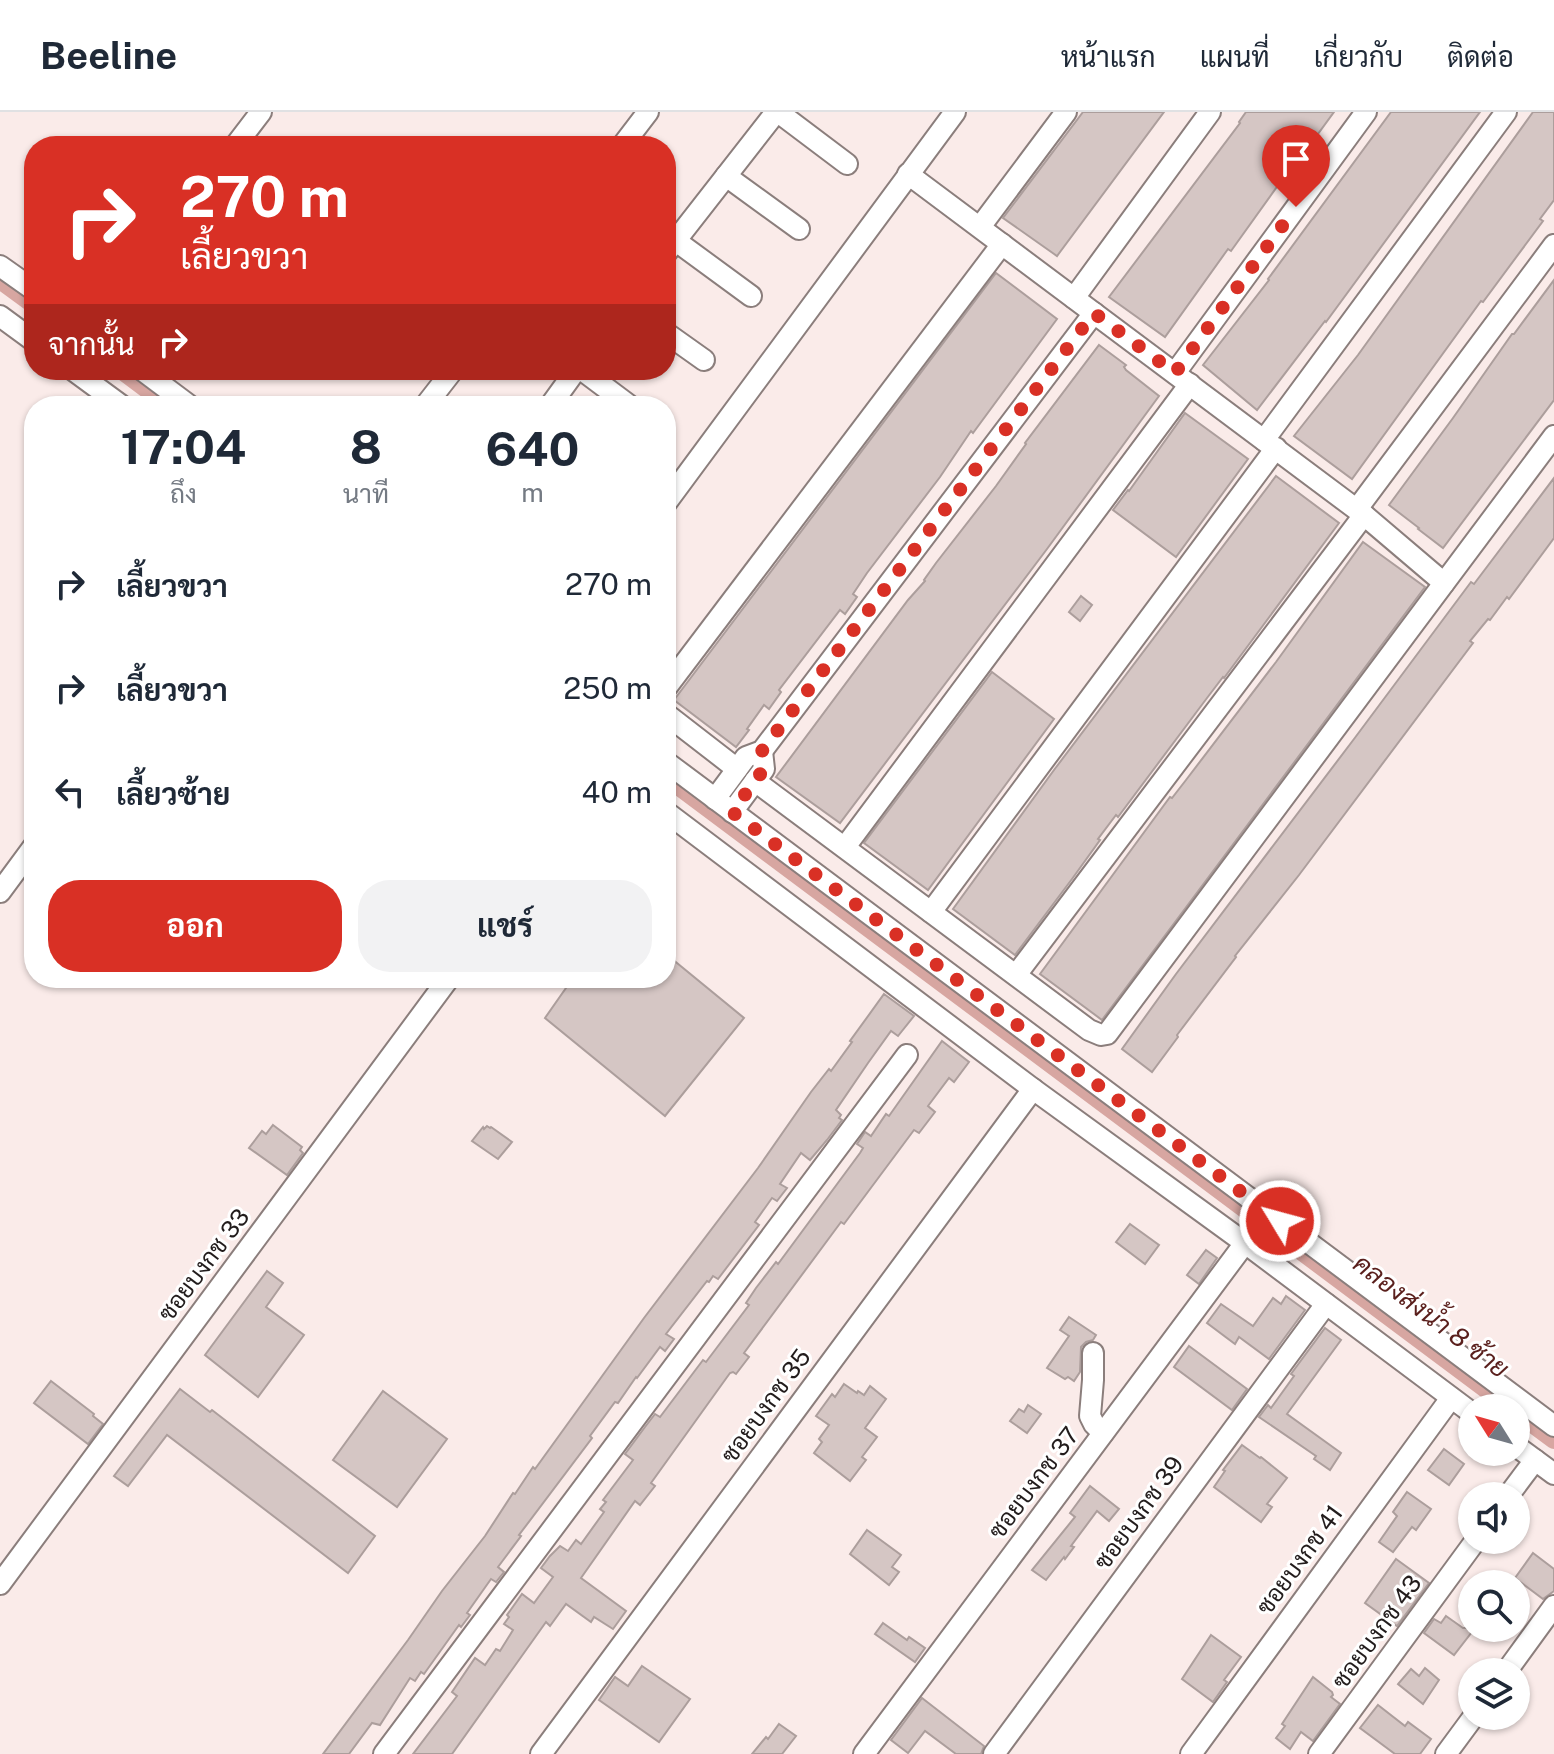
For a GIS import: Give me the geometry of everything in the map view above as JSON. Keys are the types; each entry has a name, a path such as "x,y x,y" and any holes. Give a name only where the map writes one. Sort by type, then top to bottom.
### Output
{"street":[{"path":"243,136 261,112"},
{"path":"630,136 648,112"},
{"path":"676,241 777,112 847,164"},
{"path":"676,489 955,112"},
{"path":"980,227 1066,112"},
{"path":"1074,298 1210,112"},
{"path":"845,847 1182,379 1366,112"},
{"path":"931,912 1506,112"},
{"path":"908,174 1360,512 1444,583"},
{"path":"726,176 799,229"},
{"path":"676,675 1002,244"},
{"path":"1016,975 1554,245"},
{"path":"676,250 751,296"},
{"path":"0,266 24,283"},
{"path":"715,799 746,757 762,751 1094,313"},
{"path":"1,320 24,335"},
{"path":"676,340 704,360"},
{"path":"87,380 108,396"},
{"path":"155,380 177,396"},
{"path":"433,396 445,380"},
{"path":"558,396 571,380"},
{"path":"593,380 616,396"},
{"path":"755,781 1089,1030 1107,1034 1554,436"},
{"path":"676,722 737,769"},
{"path":"732,812 764,769 762,751"},
{"path":"676,770 1554,1426"},
{"path":"676,820 1033,1089 1458,1403"},
{"path":"0,892 24,860"},
{"name":"ซอยบงกช 33","path":"0,1584 442,988"},
{"path":"384,1754 907,1055"},
{"name":"ซอยบงกช 35","path":"541,1754 1033,1089"},
{"name":"ซอยบงกช 37","path":"864,1754 1245,1243"},
{"name":"ซอยบงกช 39","path":"994,1754 1326,1304"},
{"path":"1093,1353 1090,1416 1103,1433"},
{"name":"ซอยบงกช 41","path":"1191,1754 1451,1398"},
{"path":"1530,1456 1554,1474"},
{"path":"1518,1482 1535,1460"},
{"name":"ซอยบงกช 43","path":"1319,1754 1466,1554"},
{"path":"1516,1658 1554,1606"},
{"path":"1446,1754 1464,1730"}],"building":[{"path":"1083,112 1164,112 1057,256 1003,218"},
{"path":"1246,112 1334,112 1231,251 1228,249 1165,337 1109,297"},
{"path":"1391,112 1480,112 1326,322 1257,410 1203,365"},
{"path":"1533,112 1554,112 1554,200 1540,219 1543,221 1352,479 1294,436 1358,355"},
{"path":"996,273 1057,319 867,573 853,594 857,597 845,614 840,610 779,690 781,692 769,709 764,705 736,747 676,702 676,697"},
{"path":"1554,280 1554,400 1443,548 1389,505"},
{"path":"1099,345 1159,396 840,823 776,777"},
{"path":"1185,413 1248,459 1176,557 1113,510"},
{"path":"1276,476 1339,523 1118,817 1116,815 1098,839 1015,955 953,909"},
{"path":"1554,478 1554,538 1509,599 1507,597 1470,641 1473,643 1235,956 1152,1072 1122,1049 1471,582 1474,584"},
{"path":"1363,542 1425,587 1102,1020 1040,974"},
{"path":"1081,596 1092,605 1080,621 1069,612"},
{"path":"992,672 1054,719 928,890 864,843"},
{"path":"676,962 744,1018 665,1116 545,1018 566,988 676,988"},
{"path":"884,994 914,1016 898,1036 891,1031 868,1063 836,1110 842,1120 810,1160 801,1153 780,1184 787,1188 777,1201 772,1198 755,1222 759,1225 718,1279 713,1276 707,1281 666,1334 674,1339 665,1351 660,1347 618,1403 615,1402 498,1567 504,1572 496,1582 491,1579 467,1613 470,1615 461,1627 459,1625 424,1674 421,1672 415,1681 410,1678 380,1725 372,1723 349,1754 323,1754 485,1536 513,1493 533,1467 535,1469 758,1168 811,1092 829,1069 831,1071"},
{"path":"942,1041 969,1062 954,1082 949,1078 928,1106 935,1112 919,1133 914,1130 844,1224 841,1222 744,1353 749,1357 736,1374 730,1373 651,1483 655,1486 640,1505 635,1501 581,1578 626,1611 613,1629 594,1617 591,1622 566,1604 550,1626 546,1622 452,1754 413,1754 457,1696 452,1692 475,1658 485,1665 496,1649 500,1651 513,1630 504,1624 509,1617 507,1615 522,1594 534,1603 553,1577 541,1568 550,1556 560,1546 568,1551 576,1540 581,1544 604,1512 600,1509 606,1502 603,1500 633,1460 625,1454 655,1414 660,1417 703,1360 706,1362 749,1305 746,1303 756,1288 776,1262 778,1264 860,1153 863,1148 857,1144 865,1132 871,1136 886,1114 889,1116"},
{"path":"273,1125 302,1147 300,1150 303,1153 287,1175 249,1148 262,1131 266,1134"},
{"path":"487,1126 512,1142 498,1159 472,1141"},
{"path":"1130,1224 1159,1245 1145,1264 1116,1242"},
{"path":"1206,1250 1217,1258 1199,1284 1187,1275"},
{"path":"267,1271 283,1283 266,1307 304,1335 258,1397 205,1355"},
{"path":"1286,1296 1305,1310 1269,1359 1239,1337 1235,1344 1207,1323 1221,1304 1253,1326 1273,1298 1281,1304"},
{"path":"1069,1317 1096,1335 1081,1347 1080,1372 1074,1381 1047,1368 1069,1336 1060,1330"},
{"path":"1325,1328 1341,1340 1287,1414 1341,1453 1330,1470 1314,1459 1316,1456 1259,1417 1268,1405 1271,1408 1294,1376 1291,1374"},
{"path":"1189,1346 1247,1389 1232,1410 1174,1367"},
{"path":"51,1381 103,1424 88,1444 34,1403"},
{"path":"844,1384 864,1395 870,1386 886,1399 865,1428 877,1437 862,1457 866,1460 850,1481 814,1453 829,1425 816,1416 832,1394 835,1397"},
{"path":"180,1389 210,1412 212,1410 375,1536 348,1573 167,1435 128,1486 114,1476"},
{"path":"383,1391 447,1439 397,1507 333,1460"},
{"path":"1028,1405 1041,1414 1027,1433 1010,1421 1019,1409 1024,1412"},
{"path":"1242,1445 1287,1478 1267,1504 1272,1507 1261,1522 1214,1487"},
{"path":"1444,1449 1458,1460 1458,1466 1463,1466 1449,1485 1428,1470"},
{"path":"1090,1486 1119,1509 1109,1521 1097,1511 1071,1546 1074,1547 1046,1580 1032,1570 1075,1517 1070,1513"},
{"path":"1407,1492 1431,1509 1416,1530 1412,1527 1393,1552 1379,1542 1397,1516 1393,1512"},
{"path":"867,1530 901,1555 892,1567 899,1572 889,1585 850,1554"},
{"path":"1533,1553 1554,1569 1554,1591 1543,1599 1530,1589 1530,1570 1521,1570"},
{"path":"1396,1559 1429,1583 1397,1626 1365,1603"},
{"path":"1446,1616 1458,1624 1458,1642 1464,1642 1454,1655 1424,1633 1434,1619 1441,1623"},
{"path":"883,1623 925,1648 915,1662 875,1634"},
{"path":"1211,1635 1241,1657 1213,1702 1182,1679"},
{"path":"642,1666 690,1699 659,1742 599,1700 615,1677 628,1686"},
{"path":"1425,1668 1439,1680 1423,1704 1398,1684 1411,1669 1419,1676"},
{"path":"1313,1677 1332,1692 1331,1697 1340,1704 1313,1741 1301,1732 1290,1749 1276,1738"},
{"path":"922,1698 984,1746 981,1754 956,1754 925,1731 908,1753 891,1740"},
{"path":"1378,1705 1405,1726 1408,1722 1431,1739 1420,1754 1395,1754 1360,1728"},
{"path":"779,1724 796,1736 782,1754 752,1754 766,1737 768,1739"}],"waterway":[{"name":"คลองส่งน้ำ 8 ซ้าย","path":"0,280 24,298"},
{"name":"คลองส่งน้ำ 8 ซ้าย","path":"134,380 156,396"},
{"name":"คลองส่งน้ำ 8 ซ้าย","path":"676,784 1492,1394"},
{"name":"คลองส่งน้ำ 8 ซ้าย","path":"1530,1422 1554,1440"}],"route":[{"path":"1280,1221 732,812 764,769 762,751 1094,313 1175,373 1296,207"}]}
